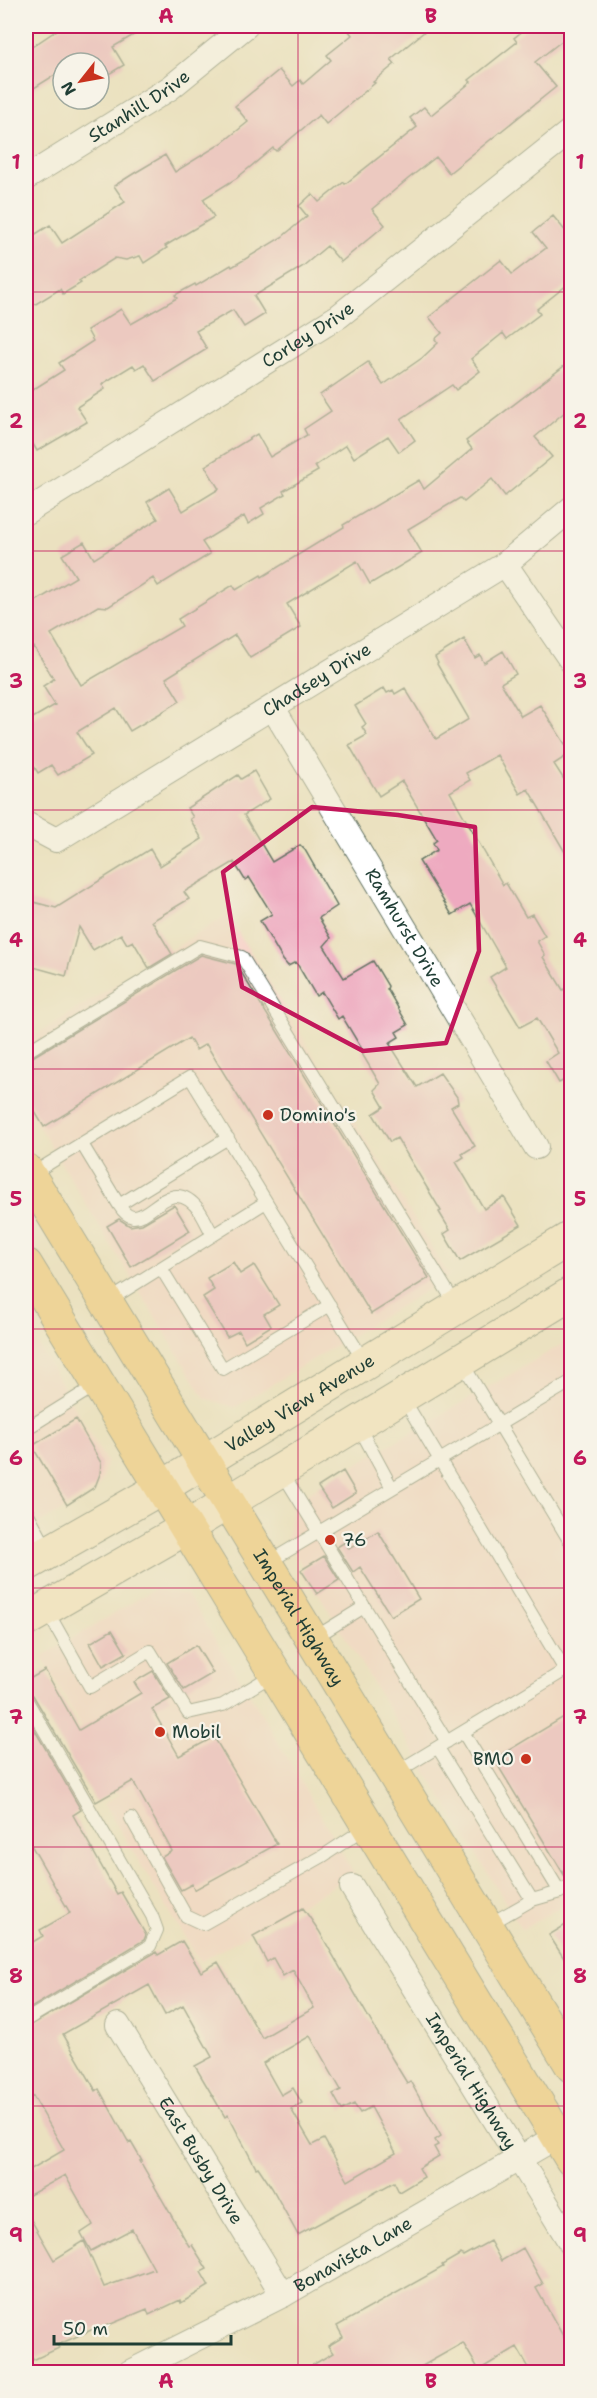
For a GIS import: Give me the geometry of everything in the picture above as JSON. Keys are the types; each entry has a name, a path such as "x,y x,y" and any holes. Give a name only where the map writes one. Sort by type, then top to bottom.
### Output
{"main road":[{"name":"Imperial Highway","path":"27,1173 572,2066"},
{"name":"Valley View Avenue","path":"37,1558 161,1488 572,1237"},
{"path":"26,1265 443,1950 567,2141"},
{"path":"35,1614 186,1528 572,1293"},
{"path":"443,1950 487,1926"}],"street":[{"name":"Stanhill Drive","path":"26,178 170,88 246,26"},
{"name":"Corley Drive","path":"26,512 339,316 572,130"},
{"name":"Chadsey Drive","path":"26,824 56,840 506,564 572,508"},
{"path":"506,564 572,662"},
{"name":"Ramhurst Drive","path":"273,708 536,1147"},
{"name":"Imperial Highway","path":"352,1887 572,2245"},
{"name":"East Busby Drive","path":"118,2025 283,2295"},
{"name":"Bonavista Lane","path":"130,2373 283,2295 519,2159 567,2141"}],"lane":[{"path":"26,1052 200,946 242,957 457,1307"},
{"path":"27,1173 82,1144 190,1077 366,1363"},
{"path":"119,1205 228,1138"},
{"path":"82,1144 126,1214 132,1217 138,1216 168,1197 178,1197 190,1201 199,1210 213,1235"},
{"path":"107,1302 266,1202"},
{"path":"161,1268 223,1369 330,1305"},
{"path":"461,1360 572,1545"},
{"path":"266,1564 572,1381"},
{"path":"26,1429 98,1384"},
{"path":"394,1773 568,1668 402,1396"},
{"path":"357,1424 392,1488"},
{"path":"281,1470 364,1607 532,1900"},
{"path":"26,1510 37,1558"},
{"path":"312,1639 364,1607"},
{"path":"35,1614 90,1687 150,1651 188,1713 223,1705 274,1673"},
{"path":"26,1699 152,1916 157,1930 150,1946 26,2020"},
{"path":"463,1732 560,1892"},
{"path":"131,1818 186,1916 203,1924 323,1856 368,1827"},
{"path":"487,1926 532,1900 560,1892 572,1884"}],"highlighted area":[{"path":"312,807 398,815 475,827 479,951 446,1043 363,1051 242,987 223,872"}],"shaded area":[{"path":"227,915 449,1276 235,1407 205,1398 26,1106 26,1041"},
{"path":"26,1324 106,1461 103,1480 94,1492 26,1531"},
{"path":"571,1339 571,1900 522,1930 287,1541 292,1502"},
{"path":"155,1589 187,1595 263,1716 354,1874 200,1962 104,1804 119,1795 42,1657"}],"building":[{"path":"63,26 149,26 113,47 124,65 111,73 111,51 51,51 51,77 26,93 26,51"},
{"path":"345,26 431,26 391,59 395,64 373,82 375,83 326,124 319,115 276,151 273,148 237,178 203,199 214,217 165,246 167,248 144,263 140,256 126,260 115,258 63,294 60,289 26,310 26,240 50,225 62,243 125,202 114,186 133,174 165,155 175,172 222,143 248,122 235,106 279,70 293,86 300,80 303,84 331,60 327,55 352,35"},
{"path":"529,26 572,26 572,33 535,62 556,87 449,173 436,157 408,179 372,209 385,225 341,262 327,246 302,267 254,296 265,314 244,327 233,310 196,331 207,349 155,381 144,364 136,369 133,365 102,384 105,389 77,407 87,422 37,451 26,432 26,394 64,370 59,363 93,341 87,330 121,309 131,324 177,298 175,295 195,284 196,286 231,265 232,267 282,237 307,216 299,206 312,194 319,202 344,182 345,184 417,127 410,118 424,107 431,115 471,82 469,80 517,42 514,38"},
{"path":"553,216 572,239 572,281 537,309 540,314 507,339 503,333 471,359 480,371 456,390 452,385 401,419 415,440 399,452 388,436 354,458 346,445 315,466 318,471 283,491 285,494 261,508 264,514 248,524 244,516 202,542 210,554 158,586 153,578 108,607 98,606 51,634 81,685 182,626 178,619 233,585 236,590 261,575 262,577 419,480 424,489 472,449 466,441 572,360 572,406 535,437 552,457 505,496 492,479 464,502 460,498 408,529 422,553 370,584 357,561 287,604 301,627 250,658 235,635 166,678 180,701 130,731 116,708 77,732 92,755 58,775 51,765 38,773 26,753 26,722 55,705 43,686 54,679 34,647 26,652 26,607 76,577 62,555 84,542 94,559 158,519 147,502 169,488 183,511 219,489 205,466 257,434 270,457 307,435 304,429 331,411 320,395 368,362 383,385 422,358 438,343 435,339 442,333 429,317 501,260 512,274 546,248 533,232"},
{"path":"464,639 475,658 480,655 484,663 503,651 516,674 501,683 521,716 540,705 571,753 554,764 572,792 572,864 528,789 520,794 497,755 466,773 470,780 450,792 503,885 506,883 526,917 532,914 545,936 537,941 545,955 543,957 563,990 572,986 572,1076 559,1083 546,1061 558,1053 537,1018 520,1027 490,977 506,967 470,904 452,915 419,861 437,850 433,843 437,840 402,781 379,796 349,745 367,735 362,727 366,724 355,706 384,688 387,693 393,690 395,694 405,688 436,739 469,719 435,657"},
{"path":"254,771 270,799 244,815 272,862 300,845 305,850 337,906 319,918 331,938 324,946 344,978 373,961 408,1025 396,1032 399,1037 389,1043 417,1087 440,1073 457,1097 458,1103 451,1107 475,1146 462,1154 464,1157 456,1162 484,1209 504,1197 521,1225 460,1261 444,1234 450,1230 439,1212 441,1211 397,1138 390,1142 373,1114 384,1107 374,1090 380,1084 361,1052 363,1051 342,1016 338,1019 322,992 316,996 296,962 288,966 283,960 260,921 272,914 249,877 245,880 234,862 184,892 189,899 152,921 172,954 149,968 133,941 127,944 121,934 93,950 79,927 66,976 26,965 26,900 56,908 150,849 160,866 202,839 190,819 193,817 187,808 238,775 241,779"},
{"path":"201,955 236,964 429,1278 371,1314 206,1044 196,1050 189,1038 44,1127 26,1097 26,1061"},
{"path":"174,1205 190,1231 131,1267 107,1226 119,1219 130,1226 142,1224"},
{"path":"233,1262 240,1274 254,1265 279,1305 264,1314 271,1326 245,1342 239,1331 227,1337 203,1297 214,1290 207,1278"},
{"path":"76,1419 101,1463 100,1474 95,1487 67,1505 32,1446"},
{"path":"343,1471 356,1493 332,1508 318,1487"},
{"path":"378,1531 419,1599 391,1616 360,1567 353,1572 337,1547 345,1542 349,1549"},
{"path":"324,1556 339,1580 317,1594 301,1570"},
{"path":"112,1630 126,1653 103,1666 90,1643"},
{"path":"196,1645 213,1673 184,1690 167,1663"},
{"path":"45,1670 79,1730 141,1693 134,1682 153,1671 170,1699 152,1709 179,1756 214,1737 277,1844 194,1890 192,1884 181,1890 162,1857 172,1851 133,1781 96,1802 33,1695 26,1691 26,1681"},
{"path":"572,1712 572,1876 566,1878 494,1759"},
{"path":"26,1715 81,1810 73,1815 117,1894 121,1892 146,1935 144,1940 26,2011 26,1946 43,1936 40,1930 70,1913 26,1836"},
{"path":"303,1908 319,1931 407,2083 410,2081 441,2136 435,2140 438,2145 434,2147 439,2156 419,2168 424,2177 399,2192 394,2182 298,2235 272,2188 258,2167 256,2168 228,2115 225,2117 195,2066 212,2057 183,2005 165,2015 149,1985 63,2034 96,2091 99,2089 129,2143 131,2142 189,2246 192,2245 207,2269 201,2272 209,2286 181,2303 180,2300 149,2315 147,2309 99,2329 98,2327 57,2345 59,2348 33,2360 26,2343 26,2211 54,2260 84,2241 104,2287 154,2269 132,2229 91,2251 81,2233 93,2225 65,2175 26,2197 26,2172 64,2150 33,2096 26,2100 26,2028 156,1952 158,1955 182,1941 201,1972 218,1962 262,2038 314,2008 293,1970 283,1976 273,1958 267,1962 253,1936","holes":["310,2036 341,2090 333,2094 342,2110 354,2104 360,2113 371,2107 396,2153 348,2181 324,2139 312,2145 291,2109 302,2103 293,2088 281,2095 263,2063"]},
{"path":"572,1921 572,1971 549,1935"},
{"path":"490,2241 501,2261 523,2248 543,2284 536,2288 572,2352 572,2373 532,2373 517,2347 479,2370 463,2343 410,2373 299,2373 333,2353 328,2346 343,2337 337,2326 443,2267 442,2265 461,2254 463,2256"}],"place":[{"name":"Domino's","path":"268,1115"},
{"name":"76","path":"330,1540"},
{"name":"Mobil","path":"160,1732"},
{"name":"BMO","path":"526,1759"}]}
